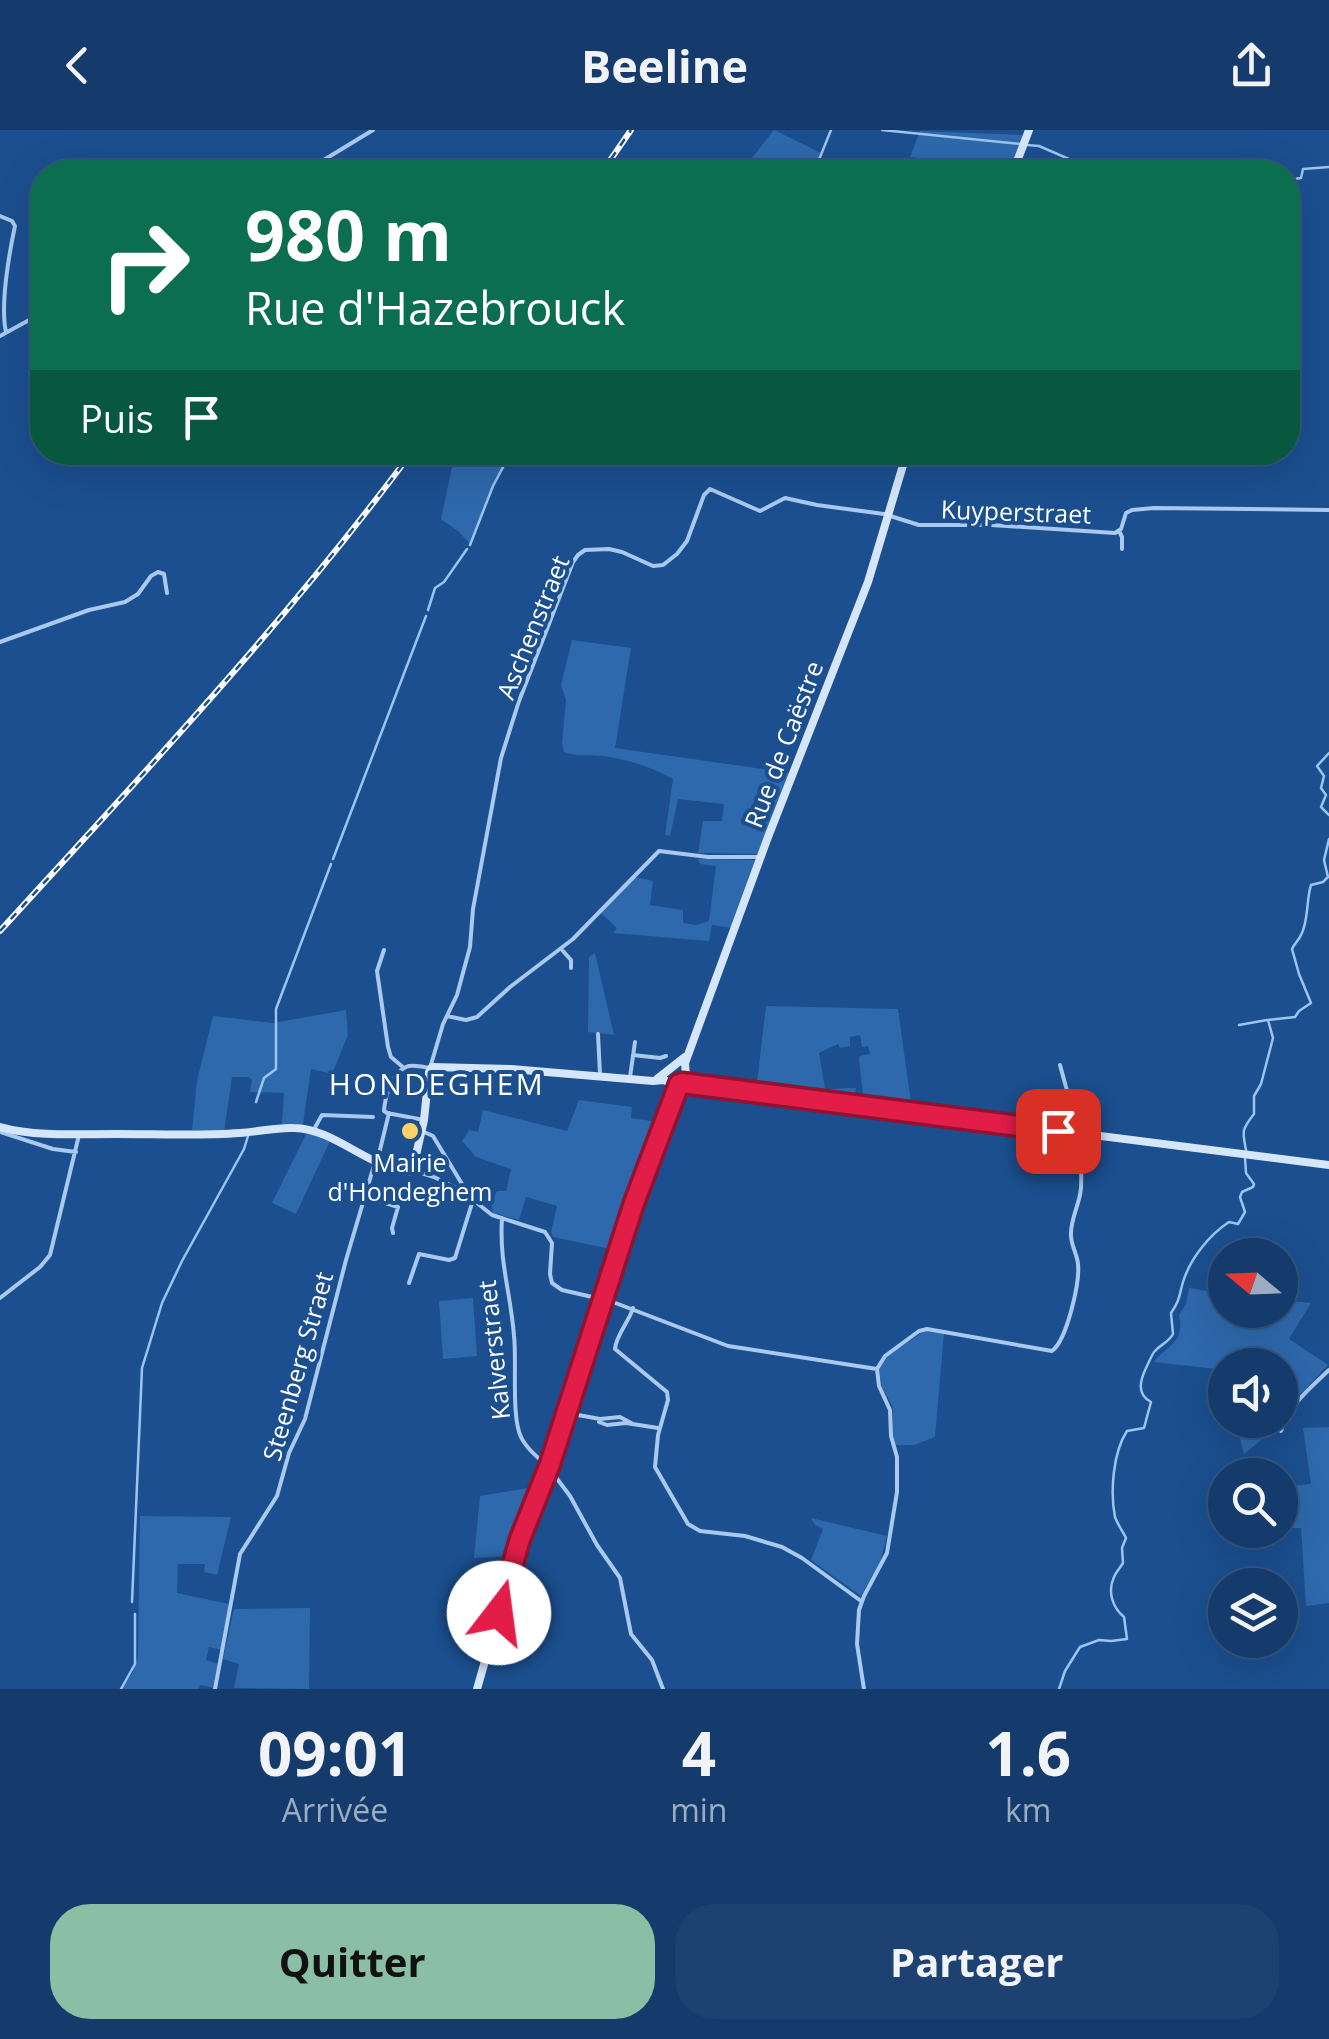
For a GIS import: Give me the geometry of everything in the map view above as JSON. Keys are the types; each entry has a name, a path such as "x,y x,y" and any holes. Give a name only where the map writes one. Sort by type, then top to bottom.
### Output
{"street":[{"path":"324,160 373,130"},
{"path":"1018,160 1029,130"},
{"path":"0,216 13,221 15,226 3,334 30,319"},
{"name":"Rue de Caëstre","path":"677,1077 866,587 903,465"},
{"name":"Aschenstraet","path":"430,1068 469,950 500,761 551,615 578,554 614,550 650,566 664,565 685,544 705,493 710,490 760,510 785,498 888,515"},
{"name":"Kuyperstraet","path":"888,515 921,526 988,524 1119,532 1130,510 1329,510"},
{"path":"1119,532 1122,549"},
{"path":"0,642 89,610 122,603 138,594 157,572 164,574 167,593"},
{"path":"447,1016 475,1018 562,949 659,851 761,858"},
{"path":"562,949 571,968"},
{"path":"384,950 377,971 388,1047 391,1057 404,1068 497,1068 648,1080 677,1077 701,1086 1329,1165"},
{"path":"598,1034 600,1076"},
{"path":"630,1079 635,1042"},
{"path":"633,1055 666,1056"},
{"path":"864,1689 856,1639 862,1601 887,1553 897,1489 890,1410 878,1386 878,1369 885,1356 927,1328 1049,1352 1056,1350 1070,1318 1078,1272 1070,1235 1080,1194 1079,1134 1060,1066"},
{"name":"Steenberg Straet","path":"215,1689 240,1557 277,1496 289,1453 304,1422 344,1264 376,1162 388,1113 383,1108 392,1081 404,1068"},
{"path":"412,1170 430,1068"},
{"path":"477,1689 516,1552 567,1413 588,1340 673,1100 677,1077"},
{"path":"388,1113 422,1125 433,1136 462,1191"},
{"path":"313,1131 322,1115 373,1117"},
{"path":"0,1129 79,1134 232,1134 286,1128 313,1131 376,1162 434,1177 462,1191 487,1212 538,1228 548,1235 552,1246 550,1279 556,1286 633,1308 732,1346 878,1369"},
{"path":"0,1129 76,1152"},
{"path":"0,1298 50,1255 79,1134"},
{"path":"365,1196 397,1206 394,1233"},
{"path":"409,1283 419,1254 455,1258 473,1199"},
{"name":"Kalverstraet","path":"502,1218 502,1263 514,1334 519,1432 575,1503 597,1546 619,1576 631,1634 652,1660 663,1689"},
{"path":"633,1308 615,1348 668,1392 654,1455 655,1469 689,1525 703,1532 757,1538 786,1548 862,1601"},
{"path":"1298,1402 1329,1370"},
{"path":"567,1413 609,1425 659,1428"}],"shaded area":[{"path":"774,130 821,153 818,160 750,160"},
{"path":"920,131 1024,135 1015,160 910,157"},
{"path":"452,465 506,465 470,544 441,519"},
{"path":"572,640 631,648 615,748 791,773 758,854 698,853 703,821 722,821 724,804 678,799 670,836 665,835 673,779 622,760 564,752 566,700 561,685"},
{"path":"698,859 756,860 732,928 712,925 709,941 613,933 617,928 600,912 635,877 653,881 650,905 683,910 683,923 709,921 716,866 700,864"},
{"path":"595,953 614,1035 588,1032 589,957"},
{"path":"766,1006 898,1009 912,1110 864,1104 859,1059 870,1054 868,1046 862,1047 860,1035 850,1037 850,1046 840,1048 838,1044 819,1053 825,1089 856,1088 854,1103 756,1091"},
{"path":"346,1010 348,1035 332,1074 311,1069 303,1124 282,1124 284,1093 250,1092 249,1077 232,1077 224,1132 192,1130 197,1081 213,1016 273,1023"},
{"path":"579,1100 632,1107 631,1118 658,1122 615,1250 553,1237 557,1206 526,1197 519,1220 493,1213 491,1204 497,1191 506,1191 511,1169 476,1157 462,1141 469,1130 478,1132 483,1110 567,1131"},
{"path":"307,1132 330,1141 296,1214 272,1203"},
{"path":"1189,1288 1208,1291 1208,1328 1296,1328 1289,1339 1328,1365 1298,1397 1298,1348 1208,1348 1208,1368 1154,1362 1180,1332 1179,1315"},
{"path":"473,1298 477,1356 443,1359 439,1301"},
{"path":"1298,1302 1311,1303 1298,1324"},
{"path":"926,1330 944,1333 935,1437 914,1445 895,1445 893,1407 882,1388 879,1370 887,1356"},
{"path":"1329,1427 1329,1603 1306,1606 1298,1485 1311,1484 1303,1428"},
{"path":"1240,1438 1264,1438 1244,1454"},
{"path":"533,1487 511,1556 474,1558 480,1496"},
{"path":"140,1516 231,1517 217,1575 204,1572 205,1564 178,1564 177,1593 229,1604 222,1650 209,1647 206,1660 219,1664 214,1688 200,1685 199,1689 122,1689 138,1657"},
{"path":"811,1518 887,1536 880,1562 861,1596 811,1560 823,1529"},
{"path":"310,1608 309,1689 234,1688 239,1664 223,1659 234,1609"}],"waterway":[{"path":"819,160 831,130"},
{"path":"882,130 1020,144"},
{"path":"1027,145 1073,160"},
{"path":"1300,178 1303,169 1329,167"},
{"path":"470,545 504,465"},
{"path":"428,610 435,588 444,582 467,549"},
{"path":"333,859 426,616"},
{"path":"1329,753 1317,766 1324,776 1321,788 1326,795 1321,807 1329,815"},
{"path":"1246,1150 1244,1130 1254,1114 1254,1096 1273,1038 1268,1020 1295,1017 1311,1003 1292,949 1304,929 1311,885 1328,877 1324,860 1329,839"},
{"path":"256,1102 264,1078 276,1069 276,1009 331,864"},
{"path":"1239,1025 1267,1020"},
{"path":"132,1602 142,1368 162,1303 248,1136"},
{"path":"1059,1689 1080,1647 1099,1640 1127,1639 1124,1617 1111,1594 1114,1577 1123,1563 1126,1538 1114,1507 1116,1461 1127,1431 1144,1428 1151,1402 1141,1391 1143,1376 1154,1352 1173,1334 1171,1313 1190,1265 1214,1234 1229,1222 1238,1224 1245,1212 1240,1197 1254,1184 1246,1173 1245,1158"},
{"path":"121,1689 135,1664 135,1614"}],"railway":[{"path":"610,160 631,130"},
{"path":"0,931 264,637 402,465"}],"place":[{"name":"Mairie d'Hondeghem","path":"410,1131"}],"district":[{"name":"HONDEGHEM","path":"437,1083"}],"route":[{"path":"499,1613 520,1539 550,1464 634,1203 679,1084 1058,1131"}]}
